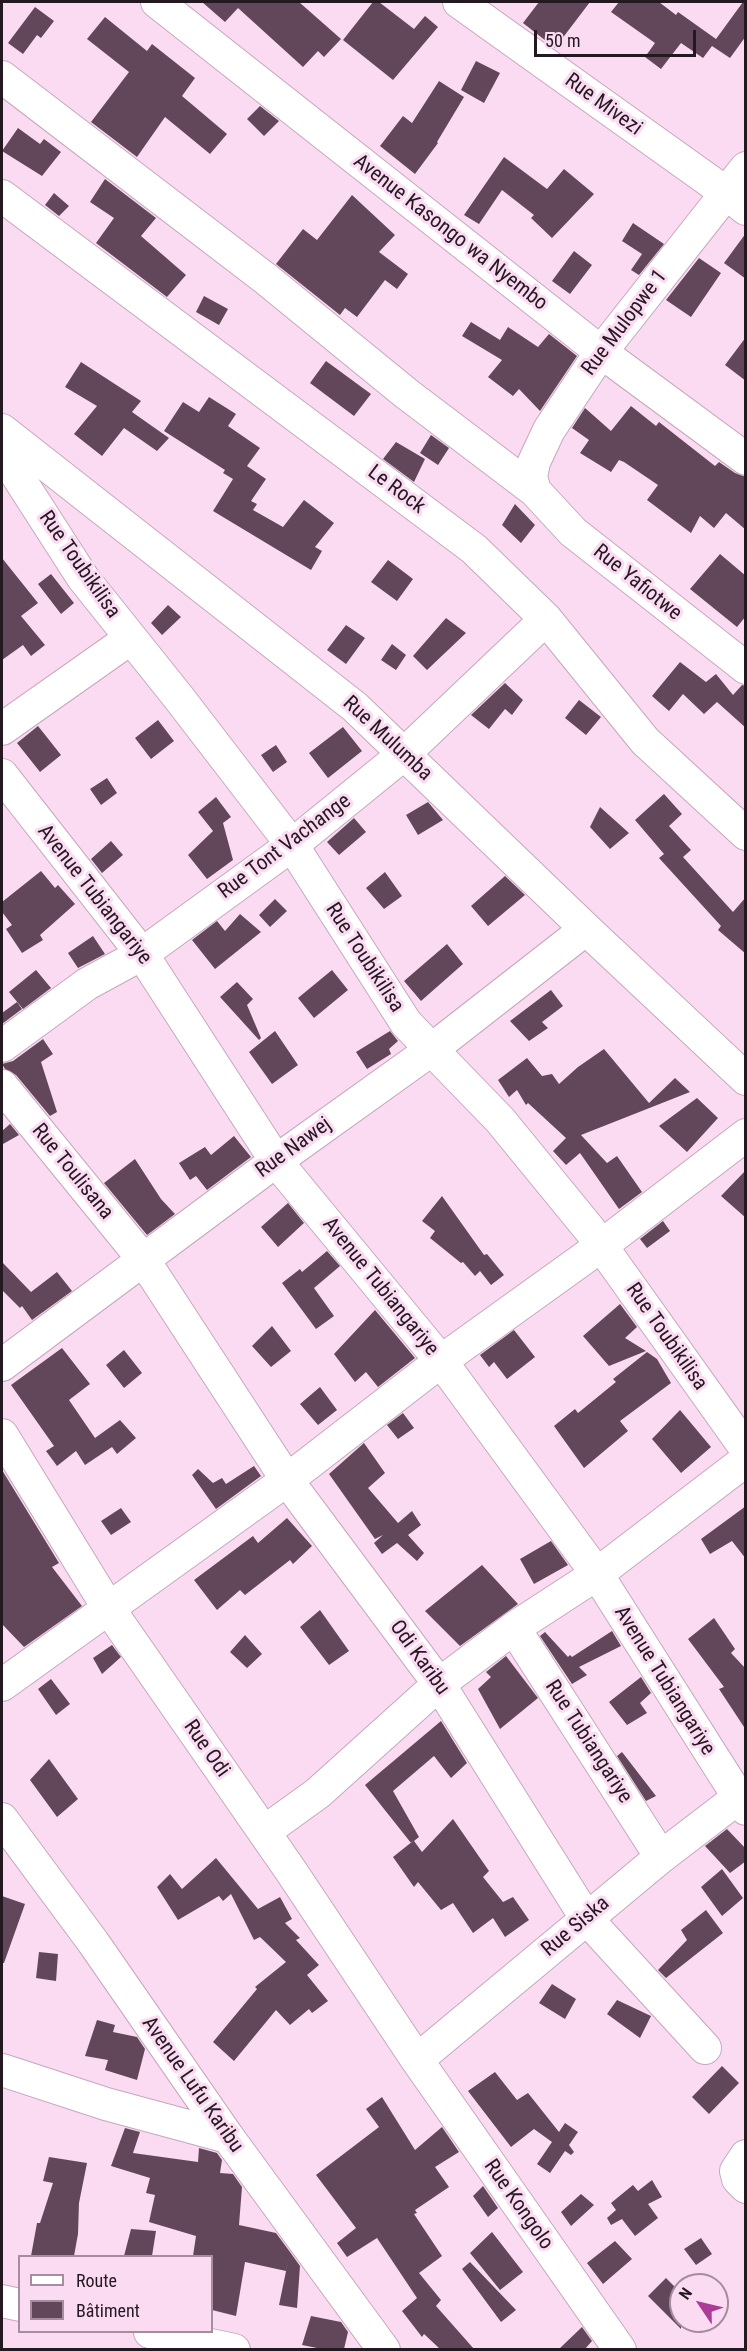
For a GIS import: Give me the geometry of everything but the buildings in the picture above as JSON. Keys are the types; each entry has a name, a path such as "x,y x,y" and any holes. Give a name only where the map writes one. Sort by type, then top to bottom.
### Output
{"street":[{"name":"Avenue Kasongo wa Nyembo","path":"157,2 601,352 746,459"},
{"name":"Rue Mivezi","path":"459,2 735,201"},
{"name":"Rue Yafiotwe","path":"2,77 266,279 407,394 535,491 573,532 746,668"},
{"name":"Rue Mulopwe 1","path":"535,491 531,477 534,462 549,430 601,352 735,201 746,168"},
{"name":"Le Rock","path":"2,196 474,549 546,619 645,741 746,834"},
{"name":"Rue Mulumba","path":"2,430 355,707 746,1079"},
{"name":"Rue Toubikilisa","path":"2,452 83,578 292,845 406,1023 500,1120 601,1246 746,1449"},
{"name":"Rue Tont Vachange","path":"2,1046 87,984 142,954 292,845 404,754 546,619"},
{"path":"2,729 131,638"},
{"name":"Avenue Tubiangariye","path":"2,775 142,954 276,1161 441,1361 597,1574 742,1804"},
{"name":"Rue Nawej","path":"2,1365 276,1161 431,1050 586,929"},
{"path":"721,1057 746,1097"},
{"name":"Rue Toulisana","path":"2,1086 143,1259"},
{"path":"2,1685 287,1480 441,1361 601,1246 746,1135"},
{"name":"Odi Karibu","path":"143,1259 287,1480 439,1684 585,1918 705,2048"},
{"name":"Rue Odi","path":"2,1435 109,1609 264,1832 417,2060"},
{"path":"264,1832 318,1793 439,1684 514,1628 597,1574 746,1460"},
{"name":"Rue Tubiangariye","path":"514,1628 661,1857"},
{"name":"Rue Siska","path":"417,2060 661,1857 742,1804"},
{"name":"Avenue Lufu Karibu","path":"2,1819 93,1942 228,2137 384,2349"},
{"name":"Rue Kongolo","path":"417,2060 620,2349"},
{"path":"2,2070 106,2104 228,2137"},
{"path":"746,2156 736,2171 738,2179 746,2187"},
{"path":"2,2301 18,2305"},
{"path":"159,2333 234,2349"}]}
